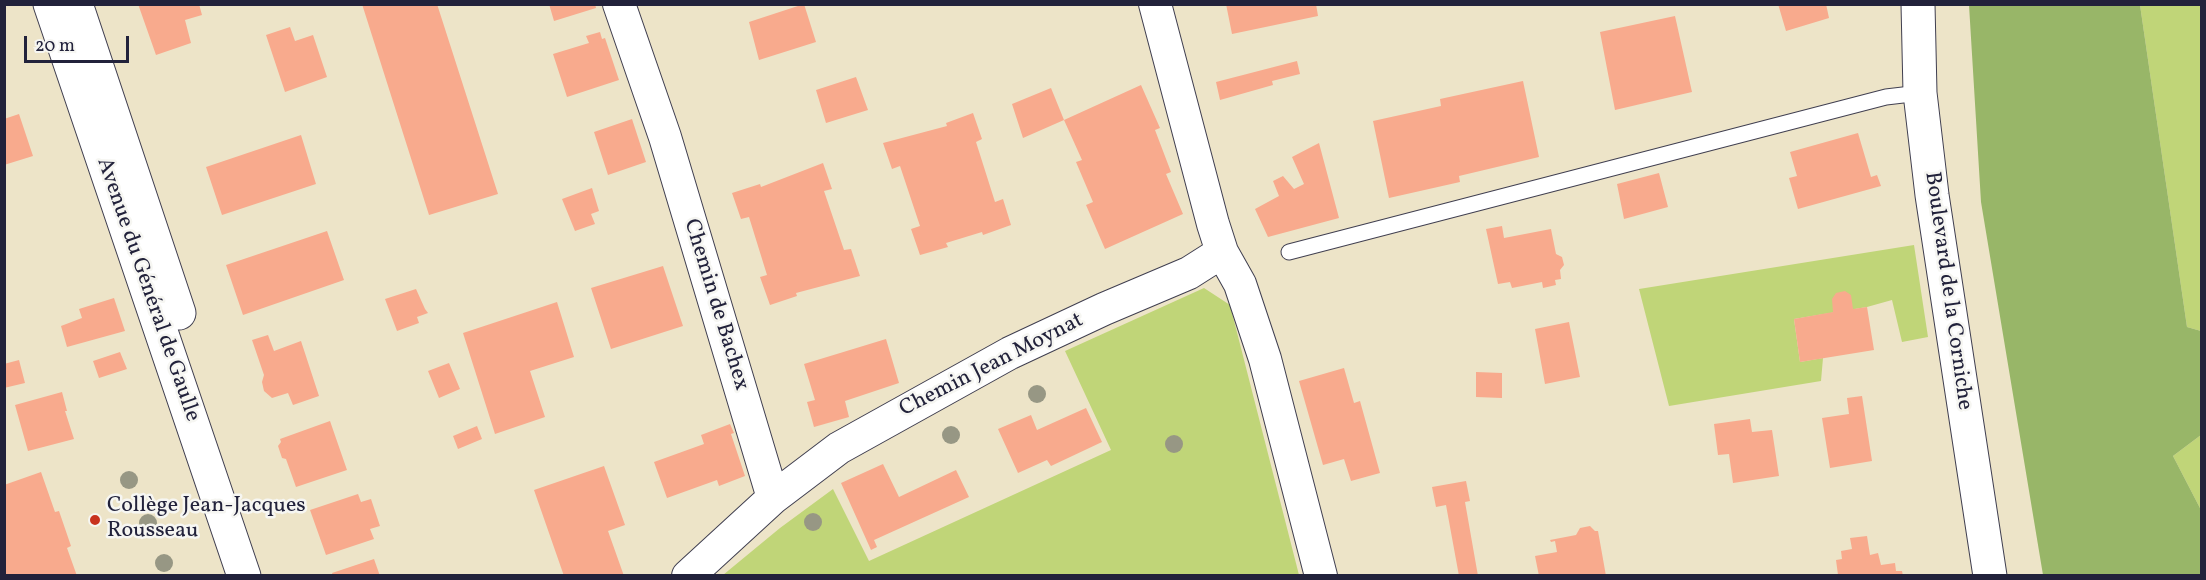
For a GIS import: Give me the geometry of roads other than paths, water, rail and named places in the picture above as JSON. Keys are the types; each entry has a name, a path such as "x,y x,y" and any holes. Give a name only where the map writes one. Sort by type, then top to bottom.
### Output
{"main road":[{"name":"Avenue du Général de Gaulle","path":"50,4 244,576"},
{"name":"Avenue du Général de Gaulle","path":"76,4 267,576"},
{"name":"Boulevard de la Corniche","path":"1918,4 1920,93 1934,207 1990,576"}],"street":[{"name":"Chemin de Bachex","path":"619,4 665,137 773,498"},
{"path":"1155,4 1179,101 1222,252 1240,284 1265,359 1321,576"},
{"name":"Chemin Jean Moynat","path":"773,498 839,447 993,362 1104,309 1189,273 1222,252"},
{"path":"688,576 773,498"}],"lane":[{"path":"1289,252 1886,97 1920,93"}],"place":[{"name":"Collège Jean-Jacques Rousseau","path":"95,520"}]}
